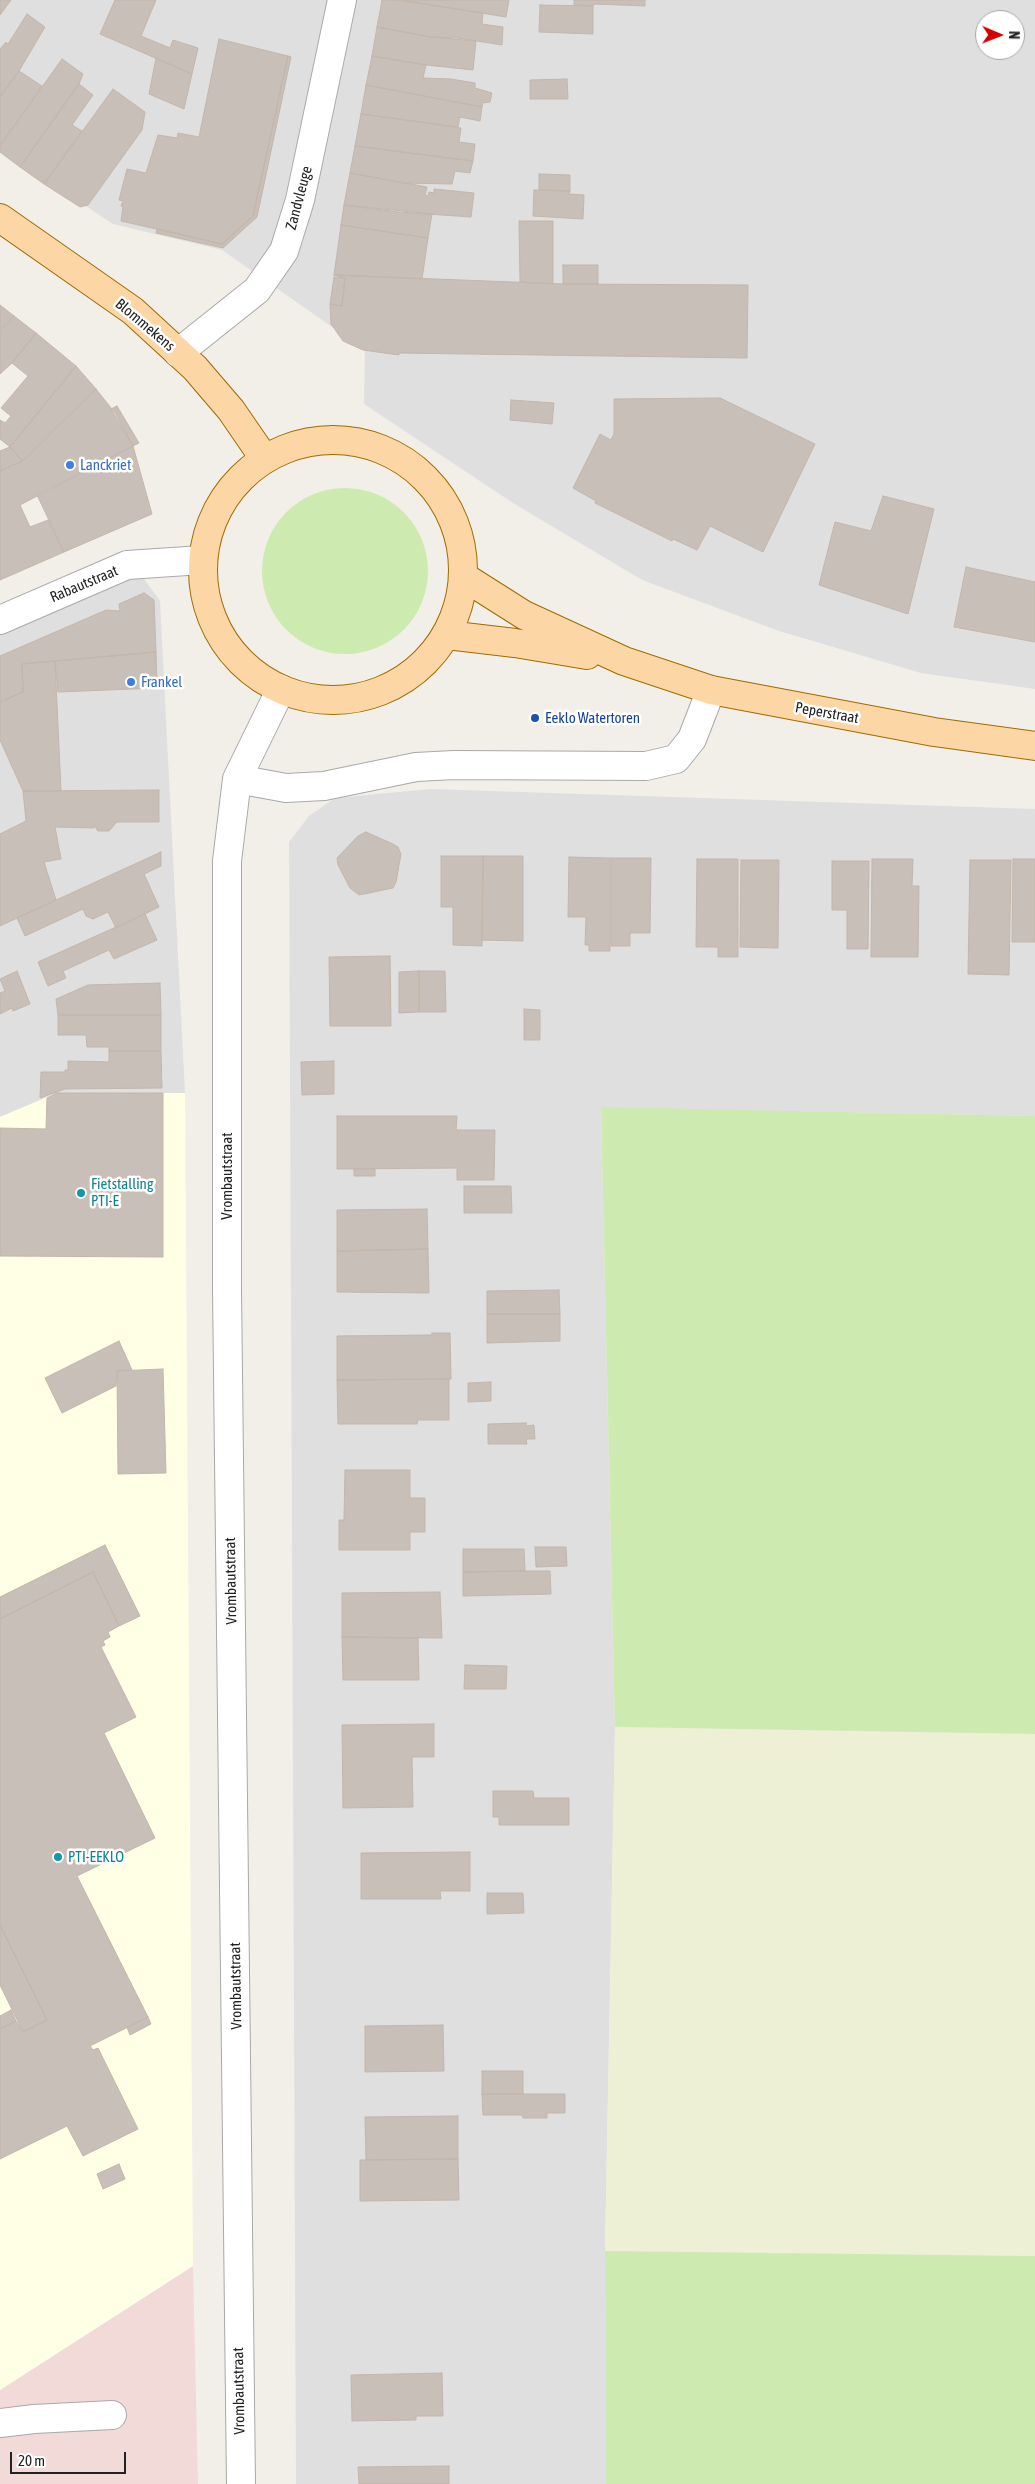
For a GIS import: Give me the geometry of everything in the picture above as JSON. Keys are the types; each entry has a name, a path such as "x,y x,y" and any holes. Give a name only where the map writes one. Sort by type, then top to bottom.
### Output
{"main road":[{"name":"Blommekens","path":"0,218 133,312 194,368 231,410 264,458"},
{"path":"337,439 381,448 426,478 452,515 460,538 464,577 458,610 448,635 434,655 399,684 375,695 330,702 304,698 281,689 246,671 220,636 207,606 202,560 218,508 241,477 264,458 295,444 337,439"},
{"name":"Peperstraat","path":"464,577 524,615 624,661 710,690 934,732 1035,746"},
{"name":"Peperstraat","path":"448,635 515,643 624,661"}],"street":[{"name":"Zandvleuge","path":"178,353 257,290 284,251 300,200 342,0"},
{"name":"Rabautstraat","path":"0,620 127,565 202,560"},
{"name":"Vrombautstraat","path":"241,2484 227,1288 228,861 237,779 281,689"},
{"path":"237,779 286,788 324,786 416,767 454,765 646,766 676,759 692,740 710,690"},
{"path":"0,2423 34,2419 112,2415"}],"shaded area":[{"path":"0,0 1035,0 1035,689 921,673 779,631 642,580 513,503 364,404 365,350 222,250 113,224 0,150"},
{"path":"142,576 160,601 185,1093 57,1093 0,1117 0,634 127,580"},
{"path":"430,789 1035,809 1035,1116 601,1108 615,1727 605,2251 606,2484 296,2484 289,842 309,816 335,798"},
{"path":"57,1093 185,1093 193,2266 0,2390 0,1117"},
{"path":"615,1727 1035,1734 1035,2256 605,2251"},
{"path":"193,2266 198,2484 0,2484 0,2390"}],"green space":[{"path":"353,488 377,494 404,512 422,539 427,555 427,587 422,603 404,630 391,640 369,651 337,654 313,648 292,635 281,624 265,595 262,563 268,539 281,518 292,507 321,491"},
{"path":"601,1107 1035,1116 1035,1734 615,1727"},
{"path":"605,2251 1035,2256 1035,2484 606,2484"}],"building":[{"path":"0,0 11,0 0,15"},
{"path":"115,0 156,0 141,36 170,48 173,40 198,48 192,74 100,34"},
{"path":"382,0 399,0 483,13 482,24 503,27 502,45 458,38 431,37 377,27"},
{"path":"399,0 509,0 506,17"},
{"path":"574,0 645,0 645,6 574,5"},
{"path":"540,5 593,6 593,34 539,32"},
{"path":"27,14 45,27 19,71 0,97 0,49 6,42 8,44"},
{"path":"377,27 431,37 476,41 473,70 426,65 372,56"},
{"path":"219,39 288,56 253,216 222,244 121,221 123,201 119,200 127,169 146,173 158,135 177,138 178,133 199,137"},
{"path":"288,56 291,57 257,217 223,248 156,233 157,229 222,244 253,216"},
{"path":"372,56 426,65 423,78 451,79 475,83 475,88 492,93 490,102 483,103 482,107 366,85"},
{"path":"156,58 192,74 184,109 149,94"},
{"path":"62,59 83,74 79,84 20,167 0,152 0,146"},
{"path":"19,71 42,86 0,146 0,97"},
{"path":"567,79 568,99 530,99 530,80"},
{"path":"79,84 93,95 72,125 82,131 44,184 20,167"},
{"path":"366,85 482,107 480,121 460,117 458,127 361,114"},
{"path":"113,89 145,112 142,130 88,205 80,207 44,184"},
{"path":"361,114 461,128 459,142 475,144 473,161 355,146"},
{"path":"355,146 473,161 470,173 455,171 452,184 403,183 350,173"},
{"path":"350,173 427,187 425,195 428,196 429,192 434,193 434,189 474,193 471,217 398,212 344,205"},
{"path":"539,174 570,175 570,191 539,190"},
{"path":"534,190 570,191 569,194 584,195 583,219 533,216"},
{"path":"344,205 432,214 428,238 341,225"},
{"path":"519,221 553,221 553,284 520,282"},
{"path":"341,225 428,238 422,279 334,275"},
{"path":"563,265 598,265 598,284 563,284"},
{"path":"334,275 563,284 748,285 747,358 399,353 399,355 363,350 343,341 331,324 330,304 342,306 345,278"},
{"path":"334,277 345,278 342,306 330,304"},
{"path":"0,305 14,316 0,330"},
{"path":"14,316 36,333 12,363 0,374 0,330"},
{"path":"36,333 76,366 10,447 0,439 0,420 5,423 11,416 1,408 28,376 12,363"},
{"path":"76,366 96,389 22,461 10,447"},
{"path":"96,389 115,413 133,446 20,505 30,527 48,520 64,552 0,580 0,471 24,460"},
{"path":"720,398 815,444 763,552 710,526 697,550 673,539 672,541 595,503 596,501 573,488 600,434 611,440 614,434 614,399"},
{"path":"511,400 554,403 552,424 510,420"},
{"path":"117,406 139,443 133,446 111,409"},
{"path":"133,446 152,514 64,552 37,495"},
{"path":"10,447 22,461 0,471 0,451"},
{"path":"883,496 934,509 908,614 819,585 835,522 871,531"},
{"path":"966,567 1035,582 1035,642 954,627"},
{"path":"144,593 154,600 156,652 22,664 23,692 0,702 0,656 106,610 120,611 119,604"},
{"path":"156,652 157,688 58,692 55,661"},
{"path":"55,661 61,791 23,791 0,740 0,702 23,692 22,664"},
{"path":"159,790 159,822 117,822 109,831 98,831 94,825 94,828 55,827 61,859 44,862 56,900 0,926 0,834 26,821 23,791"},
{"path":"366,832 398,847 401,854 396,882 393,888 359,895 350,888 338,865 337,858 358,836"},
{"path":"161,852 161,866 144,874 159,907 116,928 108,912 93,919 86,916 83,909 25,936 17,918"},
{"path":"441,856 483,856 482,946 453,945 453,907 441,907"},
{"path":"483,856 523,856 523,941 482,940"},
{"path":"569,857 610,858 610,951 589,951 589,945 585,945 586,917 568,917"},
{"path":"611,858 651,858 650,933 630,933 630,946 611,946"},
{"path":"697,859 738,859 738,957 718,957 718,947 696,947"},
{"path":"872,859 913,859 912,886 919,886 918,957 871,957"},
{"path":"1013,859 1035,859 1035,942 1012,942"},
{"path":"741,860 779,860 778,948 740,947"},
{"path":"970,860 1011,860 1009,975 968,974"},
{"path":"832,861 869,861 868,949 847,949 847,910 832,910"},
{"path":"145,914 157,940 114,959 109,950 63,971 66,978 48,986 38,962"},
{"path":"390,956 391,1026 330,1026 329,957"},
{"path":"17,971 30,1004 13,1011 12,1008 0,1014 0,993 5,991 0,979"},
{"path":"419,971 419,1012 399,1013 399,972"},
{"path":"419,971 445,971 446,1012 419,1012"},
{"path":"160,983 161,1015 58,1015 56,999 88,985"},
{"path":"524,1009 540,1010 540,1040 524,1040"},
{"path":"58,1015 161,1015 161,1051 109,1051 109,1047 87,1047 86,1035 58,1035"},
{"path":"109,1051 161,1051 162,1088 65,1089 40,1098 41,1072 65,1072 65,1070 68,1070 68,1061 109,1062"},
{"path":"334,1061 334,1094 302,1095 301,1062"},
{"name":"Fietstalling PTI-E","path":"57,1093 163,1093 163,1257 0,1256 0,1128 46,1129 47,1098"},
{"path":"337,1116 457,1116 456,1130 495,1130 494,1180 457,1180 457,1168 337,1169"},
{"path":"354,1169 375,1169 375,1176 354,1176"},
{"path":"464,1186 511,1186 512,1213 464,1213"},
{"path":"427,1209 428,1249 337,1251 337,1210"},
{"path":"428,1249 429,1293 337,1292 337,1251"},
{"path":"559,1290 560,1314 487,1314 487,1291"},
{"path":"487,1314 560,1314 560,1341 487,1343"},
{"path":"432,1333 450,1333 451,1379 337,1380 337,1336 432,1335"},
{"path":"119,1341 132,1370 117,1371 116,1386 62,1413 45,1378"},
{"path":"163,1369 166,1473 118,1474 117,1371"},
{"path":"449,1379 449,1420 418,1420 417,1424 338,1424 337,1380"},
{"path":"491,1382 491,1401 468,1402 468,1383"},
{"path":"526,1423 526,1426 534,1425 535,1439 526,1439 527,1444 488,1444 488,1424"},
{"path":"345,1470 410,1470 410,1498 425,1498 425,1532 410,1532 410,1550 339,1550 339,1520 344,1520"},
{"path":"105,1545 140,1616 119,1626 93,1572 0,1619 0,1597"},
{"path":"535,1547 566,1547 567,1566 536,1567"},
{"path":"463,1549 524,1549 525,1571 463,1572"},
{"path":"550,1571 551,1594 463,1596 463,1572"},
{"name":"PTI-EEKLO","path":"93,1572 119,1626 108,1632 110,1637 103,1641 105,1645 101,1647 136,1717 104,1733 155,1838 77,1876 148,2017 90,2046 93,2050 98,2048 138,2129 83,2156 67,2126 0,2159 0,2029 16,2021 23,2032 47,2020 0,1925 0,1619"},
{"path":"440,1592 442,1638 342,1637 342,1593"},
{"path":"342,1637 418,1638 419,1680 343,1680"},
{"path":"465,1665 507,1666 506,1689 464,1689"},
{"path":"434,1724 434,1757 412,1757 413,1807 343,1808 342,1725"},
{"path":"493,1791 533,1791 534,1798 569,1798 569,1825 499,1825 499,1817 493,1817"},
{"path":"470,1852 470,1891 440,1891 441,1899 361,1899 361,1853"},
{"path":"487,1893 523,1893 524,1913 487,1914"},
{"path":"0,1925 47,2020 23,2032 0,1985"},
{"path":"11,2010 16,2021 0,2029 0,2016"},
{"path":"148,2017 151,2024 130,2035 127,2027"},
{"path":"443,2025 444,2071 365,2072 365,2026"},
{"path":"482,2071 523,2071 523,2094 482,2094"},
{"path":"482,2094 565,2094 565,2113 547,2113 547,2118 523,2118 522,2115 483,2115"},
{"path":"458,2116 458,2159 366,2160 365,2117"},
{"path":"458,2159 459,2200 360,2201 360,2160"},
{"path":"119,2164 125,2179 103,2189 97,2174"},
{"path":"442,2373 443,2416 416,2416 416,2420 352,2421 351,2375"},
{"path":"449,2466 449,2484 359,2484 358,2467"}],"place":[{"name":"Lanckriet","path":"70,465"},
{"name":"Frankel","path":"131,682"},
{"name":"Eeklo Watertoren","path":"535,718"},
{"name":"Fietstalling PTI-E","path":"81,1193"},
{"name":"PTI-EEKLO","path":"58,1857"}]}
